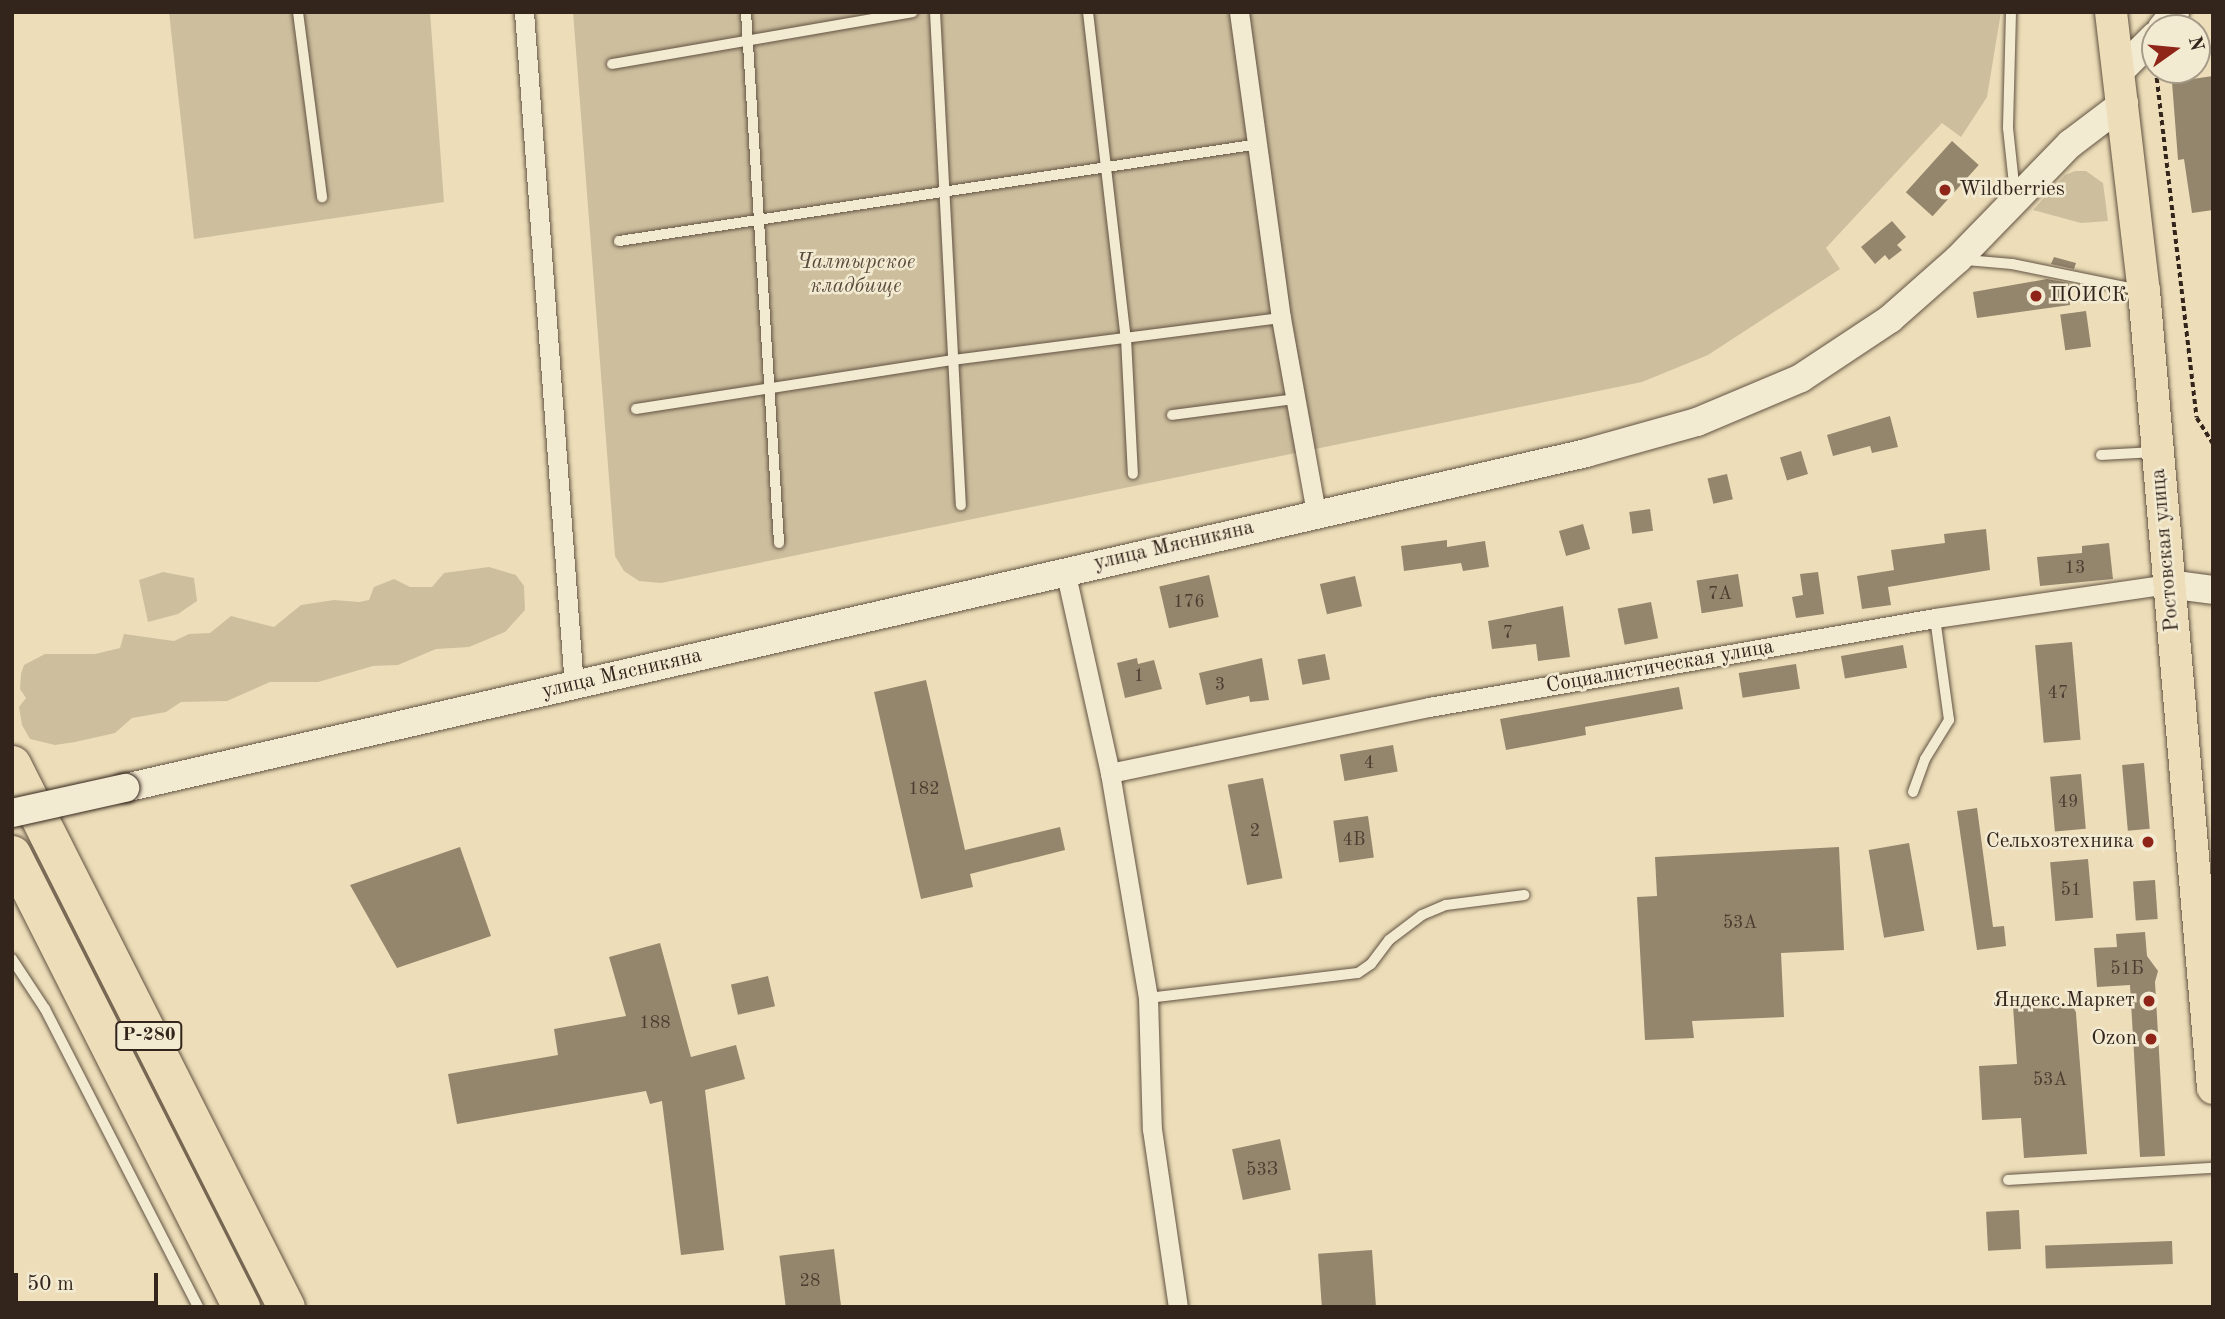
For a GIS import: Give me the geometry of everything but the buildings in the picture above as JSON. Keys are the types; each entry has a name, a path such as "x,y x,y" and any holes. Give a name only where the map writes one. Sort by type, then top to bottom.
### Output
{"highway":[{"name":"Р-280","path":"12,764 286,1307"},
{"name":"Р-280","path":"12,854 241,1307"}],"main road":[{"name":"Ростовская улица","path":"2111,12 2144,290 2213,1088"}],"street":[{"path":"524,12 575,686"},
{"path":"1239,12 1281,318 1316,513"},
{"path":"2119,72 2141,50"},
{"name":"улица Мясникяна","path":"12,813 575,686 1065,570 1641,439 1750,401 1846,350 1890,319 1958,259 2070,144 2123,103"},
{"path":"1065,570 1110,773 1148,998 1152,1129 1178,1307"},
{"name":"Социалистическая улица","path":"1110,773 1429,708 1936,618 2168,584 2213,590"}],"lane":[{"path":"298,12 322,197"},
{"path":"746,12 779,543"},
{"path":"612,64 913,12"},
{"path":"935,12 961,505"},
{"path":"1088,12 1109,166 1126,338 1133,474"},
{"path":"2011,12 2008,128 2016,199"},
{"path":"619,242 1259,144"},
{"path":"1958,259 2012,264 2144,290"},
{"path":"636,409 769,391 953,360 1281,318"},
{"path":"1172,415 1294,399"},
{"path":"2101,455 2158,451"},
{"path":"1913,792 1924,759 1949,720 1936,618"},
{"path":"1148,998 1350,975 1371,964 1389,940 1422,915 1446,905 1524,895"},
{"path":"12,959 45,1009 198,1307"},
{"path":"2008,1180 2213,1168"}],"path":[{"path":"2159,84 2197,418 2213,444"}],"green space":[{"path":"169,12 430,12 444,202 194,239"},
{"name":"Чалтырское кладбище","path":"573,12 2001,12 1987,97 1961,137 1942,123 1826,248 1840,269 1708,355 1642,382 661,583 639,581 624,571 615,556"},
{"path":"2086,171 2103,183 2108,221 2081,223 2033,210 2065,175"},
{"path":"489,567 516,575 524,586 525,610 505,632 469,647 436,649 398,665 373,666 318,682 270,682 227,701 181,702 166,712 132,718 115,733 75,742 55,745 30,739 22,725 19,707 26,698 20,689 21,674 24,665 45,654 95,654 120,648 124,634 174,641 189,634 210,633 231,616 274,627 301,605 334,600 369,600 374,587 394,579 410,587 432,587 444,573"},
{"path":"163,572 194,578 197,601 178,614 148,622 139,580"}],"place":[{"name":"Wildberries","path":"1945,190"},
{"name":"ПОИСК","path":"2036,296"},
{"name":"Сельхозтехника","path":"2148,842"},
{"name":"Яндекс.Маркет","path":"2149,1001"},
{"name":"Ozon","path":"2151,1039"}]}
